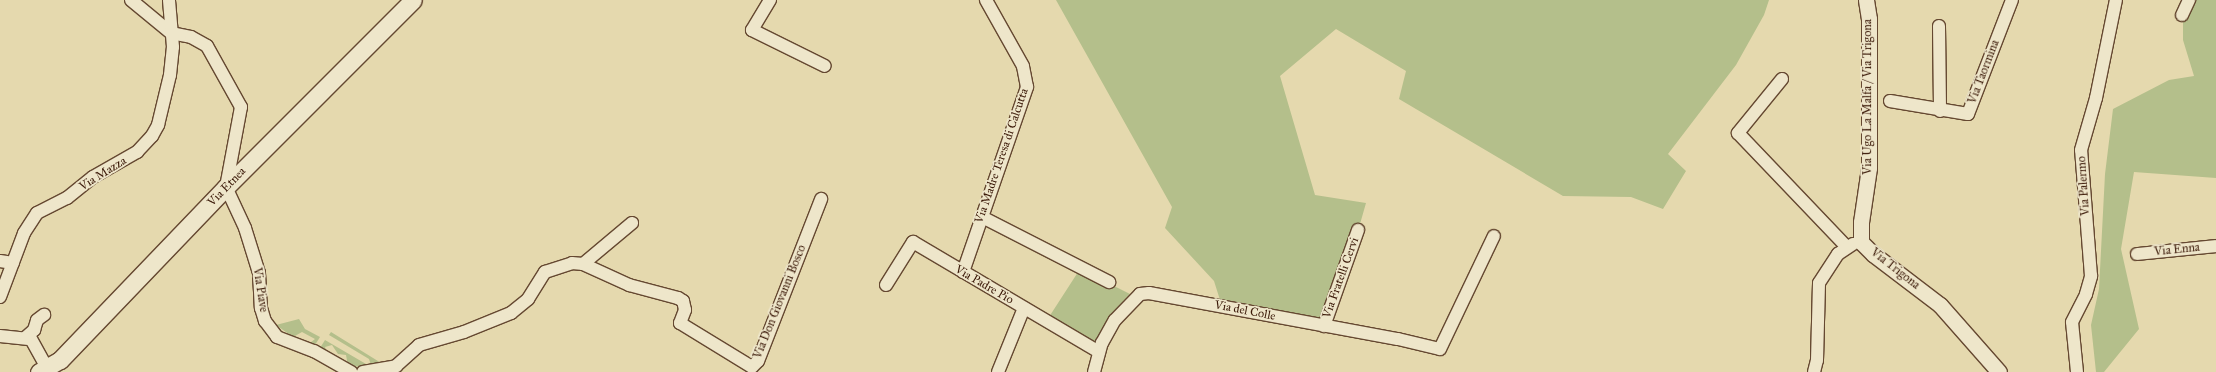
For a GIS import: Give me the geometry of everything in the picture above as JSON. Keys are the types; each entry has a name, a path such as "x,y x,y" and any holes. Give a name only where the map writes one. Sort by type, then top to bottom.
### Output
{"main road":[{"name":"Via Etnea","path":"43,370 60,360 226,187 413,0"}],"street":[{"path":"131,0 171,33 191,37 207,46 241,106 226,187"},
{"name":"Via Mazza","path":"0,297 24,233 37,213 68,198 93,177 137,152 152,136 158,125 170,75 171,33 169,0"},
{"path":"770,0 752,30 825,66"},
{"name":"Via Madre Teresa di Calcutta","path":"963,272 1027,87 1023,66 986,0"},
{"name":"Via Ugo La Malfa / Via Trigona","path":"1861,242 1861,222 1869,168 1869,19 1866,0"},
{"name":"Via Taormina","path":"1890,101 1940,111 1968,114 2012,0"},
{"path":"2182,14 2189,0"},
{"name":"Via Palermo","path":"2077,372 2072,322 2086,294 2091,276 2082,150 2096,98 2113,1"},
{"path":"1939,26 1940,111"},
{"path":"1782,79 1738,133 1846,246 1834,259 1819,283 1817,360 1814,372"},
{"name":"Via Piave","path":"226,187 244,228 259,273 261,308 270,328 277,336 314,351 351,372"},
{"name":"Via Don Giovanni Bosco","path":"364,372 396,366 419,345 464,332 511,313 528,300 545,272 562,264 583,264 628,285 678,298 683,301 685,310 680,324 752,367 758,361 821,199"},
{"path":"982,217 1109,282"},
{"path":"583,264 632,223"},
{"name":"Via Fratelli Cervi","path":"1324,326 1358,230"},
{"name":"Via del Colle","path":"1094,372 1099,352 1115,320 1140,294 1149,293 1440,349 1494,236"},
{"name":"Via Padre Pio","path":"886,285 913,242 1099,352"},
{"name":"Via Trigona","path":"1846,246 1861,242 1873,254 1940,305 1999,372"},
{"name":"Via Enna","path":"2137,254 2216,246"},
{"path":"0,261 13,263"},
{"path":"998,372 1024,308"},
{"path":"26,337 34,330 37,320 44,315"},
{"path":"0,336 4,338 26,337 31,339 43,370"}],"green space":[{"path":"1056,0 1769,0 1764,15 1736,65 1668,154 1686,171 1663,209 1631,197 1563,196 1399,99 1406,71 1336,29 1280,76 1315,195 1366,203 1360,224 1356,223 1319,320 1220,300 1214,281 1165,228 1172,207"},
{"path":"2193,0 2216,0 2216,178 2134,172 2121,249 2139,329 2104,372 2096,372 2091,325 2099,289 2105,174 2113,109 2169,80 2194,76 2183,40 2183,22"},
{"path":"1080,269 1130,294 1113,313 1096,345 1049,317"},
{"path":"299,319 305,329 320,337 315,345 310,343 315,339 302,332 293,337 276,325"},
{"path":"331,332 386,366 371,365 369,359 329,335"},
{"path":"325,340 366,364 365,367 348,366 346,355 338,354 332,345 325,347 327,352 320,348"}]}
